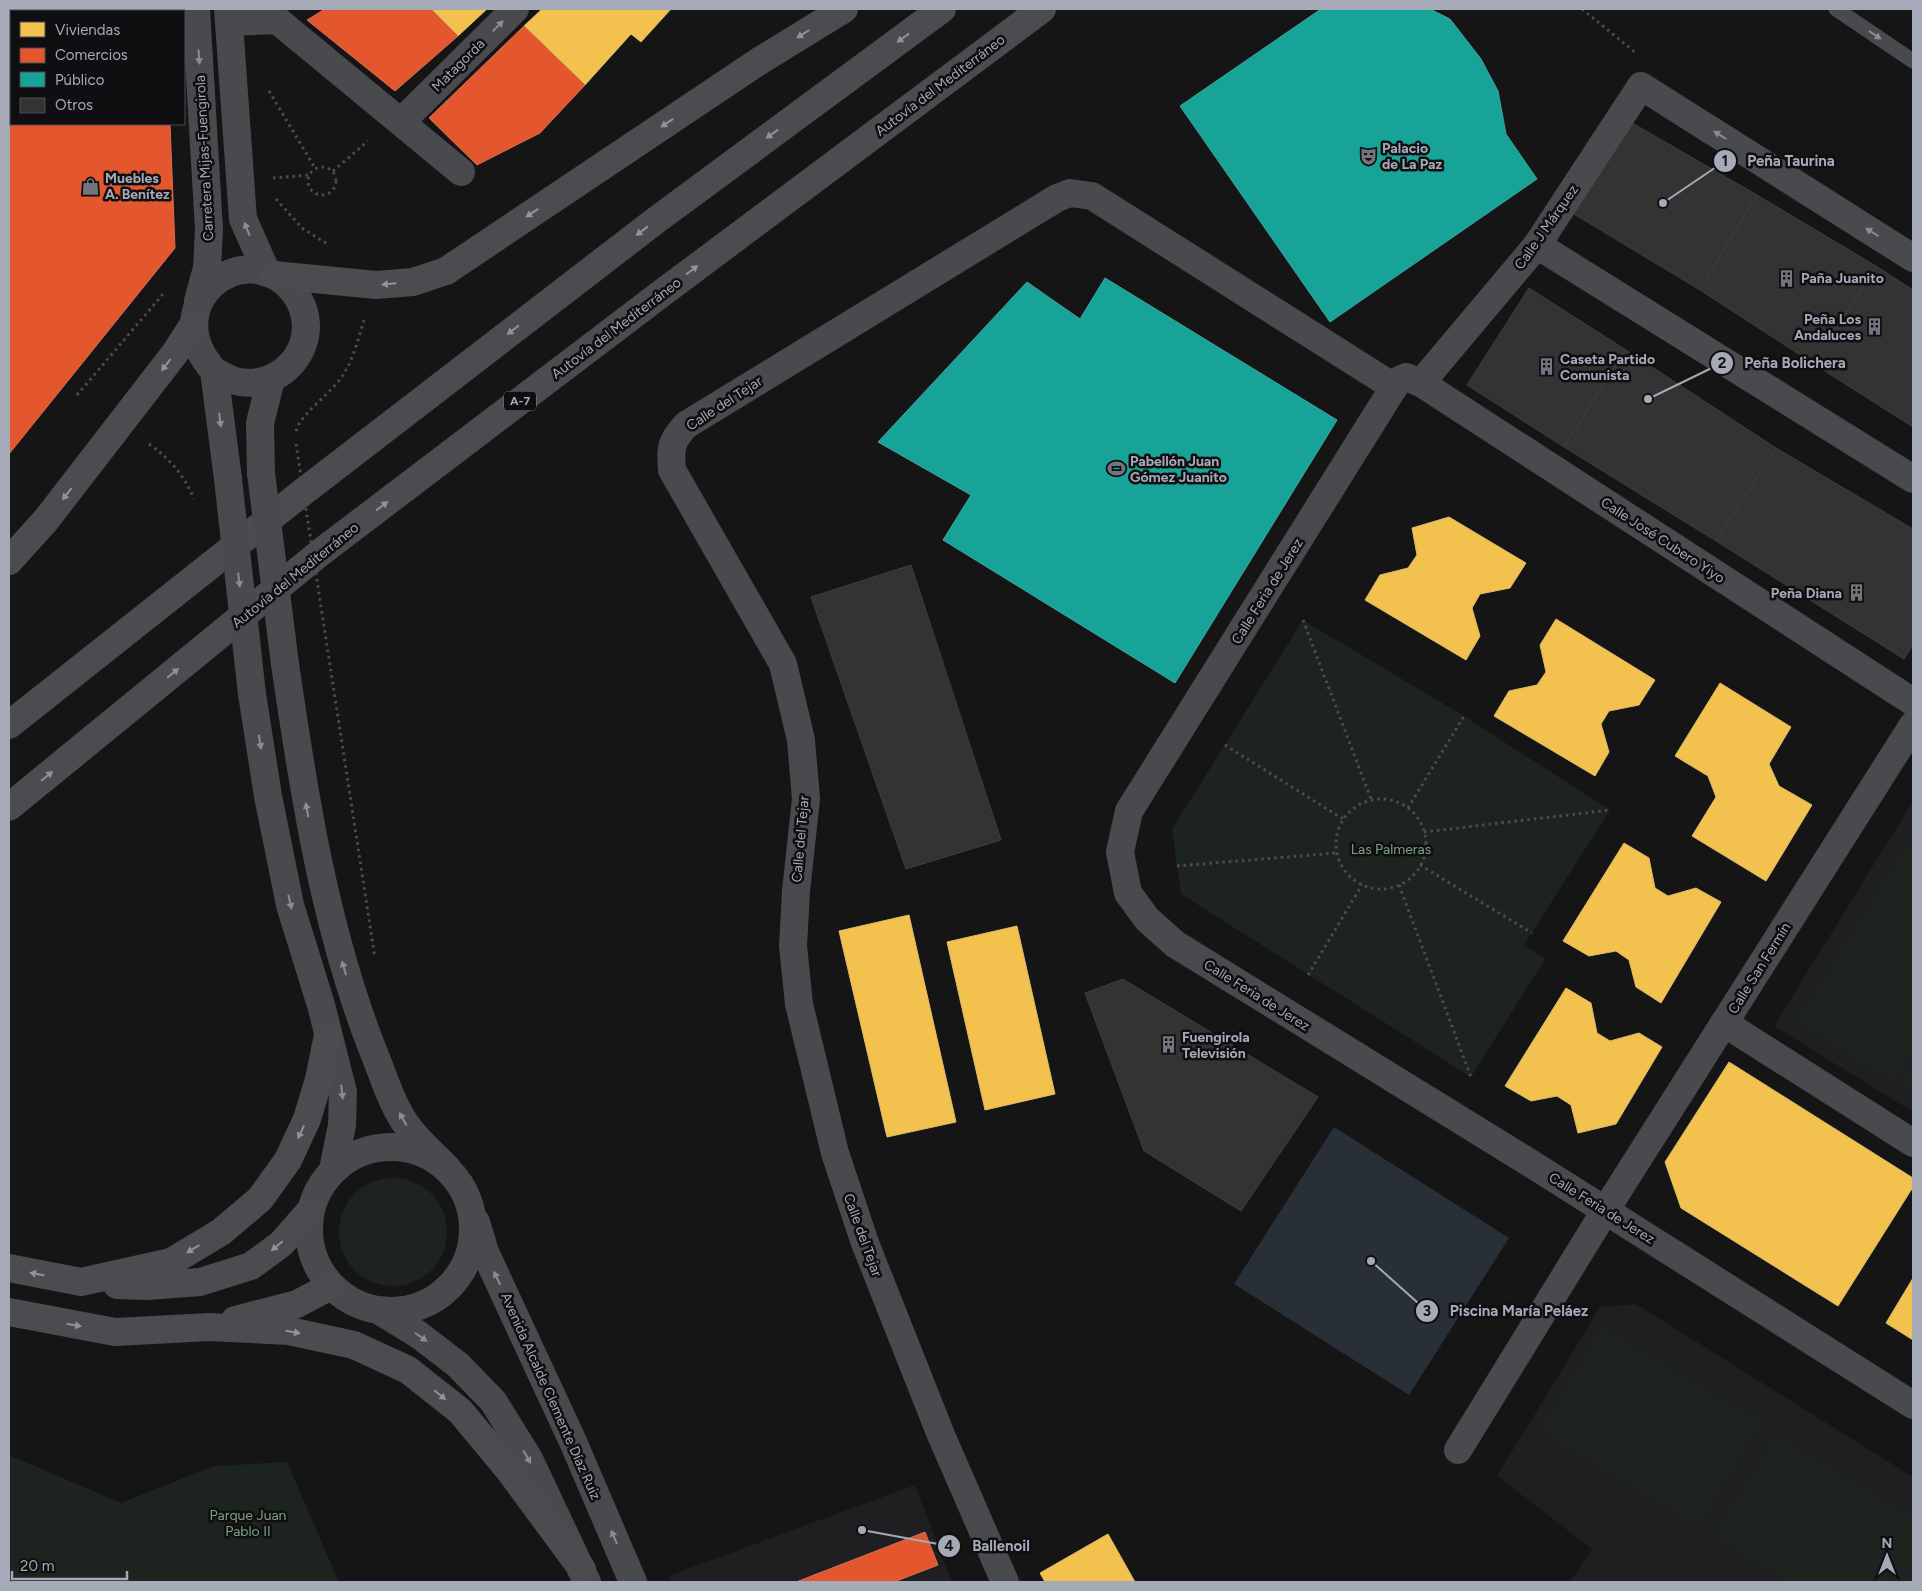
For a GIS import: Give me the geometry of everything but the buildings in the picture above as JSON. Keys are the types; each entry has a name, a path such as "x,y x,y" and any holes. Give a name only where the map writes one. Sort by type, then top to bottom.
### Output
{"highway":[{"path":"271,274 376,286 413,282 446,271 761,60 844,9"},
{"path":"9,725 303,492 655,221 942,9"},
{"name":"Autovía del Mediterráneo","path":"9,807 321,552 654,299 1042,9"},
{"path":"9,561 46,520 175,353 195,315"},
{"path":"81,1282 171,1262 221,1232 260,1198 288,1160 307,1118 328,1035"},
{"path":"9,1268 81,1282 147,1286 200,1282 251,1266 281,1244 310,1211"},
{"path":"210,1327 297,1304 332,1286"},
{"path":"9,1312 115,1332 210,1327 289,1331 354,1345 408,1370 460,1411 509,1470 584,1576"}],"street":[{"name":"Carretera Mijas-Fuengirola","path":"195,315 207,268 209,230 196,9"},
{"name":"Matagorda","path":"398,120 516,9"},
{"path":"271,274 243,219 229,16 277,20 461,172"},
{"path":"1641,86 1913,258"},
{"name":"Calle J Márquez","path":"1409,383 1537,245 1641,86"},
{"name":"Calle José Cubero Yiyo","path":"1070,193 1082,193 1092,196 1409,383 1913,702"},
{"name":"Calle del Tejar","path":"1005,1582 941,1436 865,1243 835,1153 799,1004 793,946 796,891 806,799 801,740 783,664 672,470 670,453 674,437 686,425 1049,203 1070,193"},
{"path":"1537,245 1913,479"},
{"path":"256,270 271,274 289,287 300,301 306,318 306,337 299,355 287,369 271,379 253,383 234,381 214,371 204,360 196,342 195,315 206,290 220,278 238,271 256,270"},
{"path":"214,371 252,694 268,796 290,905 343,1092 342,1125 332,1170"},
{"path":"271,379 260,423 261,473 302,788 321,880 352,996 394,1102 408,1128 462,1186 472,1208 474,1231 469,1254 456,1280 435,1298 408,1309 380,1311"},
{"name":"Calle Feria de Jerez","path":"1409,383 1129,811 1120,852 1128,893 1147,919 1175,944 1606,1211 1913,1405"},
{"name":"Calle San Fermín","path":"1458,1450 1606,1211 1913,724"},
{"path":"1724,1023 1913,1142"},
{"path":"447,1168 428,1155 403,1147 378,1147 353,1155 332,1170 318,1189 310,1211 309,1238 316,1263 332,1286 353,1302 380,1311 419,1335 458,1365 493,1401 529,1459 584,1576"},
{"name":"Avenida Alcalde Clemente Díaz Ruiz","path":"472,1208 485,1252 574,1444 634,1582"}],"lane":[{"path":"1836,9 1913,61"}],"path":[{"path":"1582,9 1654,68 1641,86"},
{"path":"266,86 315,168"},
{"path":"332,171 398,120"},
{"path":"324,166 332,171 336,185 330,193 325,194 311,191 307,183 309,175 315,168 324,166"},
{"path":"270,178 309,175"},
{"path":"77,395 165,292"},
{"path":"146,442 165,455 186,479 197,506"},
{"path":"296,444 375,958"},
{"path":"1303,620 1372,799"},
{"path":"1408,808 1464,716"},
{"path":"1225,745 1342,819"},
{"path":"1386,798 1401,803 1408,808 1414,812 1424,832 1426,841 1425,856 1420,865 1406,882 1392,888 1376,889 1362,886 1350,877 1341,866 1336,853 1335,839 1342,819 1358,804 1372,799 1386,798"},
{"path":"1424,832 1610,810"},
{"path":"1177,866 1336,853"},
{"path":"1420,865 1532,933"},
{"path":"1399,885 1471,1077"},
{"path":"1308,975 1362,886"}],"shaded area":[{"path":"1913,801 1913,1112 1774,1026"},
{"path":"1334,1127 1509,1238 1409,1395 1234,1284"},
{"path":"1636,1304 1913,1477 1913,1582 1570,1582 1592,1549 1497,1476 1600,1307"},
{"path":"915,1485 952,1582 671,1582 668,1576"}],"green space":[{"name":"Las Palmeras","path":"1303,620 1464,716 1610,810 1524,945 1545,959 1471,1077 1181,894 1172,829"},
{"path":"1913,837 1913,1048 1892,1081 1797,1021"},
{"path":"1913,1067 1913,1094 1901,1087"},
{"path":"393,1178 414,1182 431,1194 443,1211 447,1232 443,1253 431,1270 414,1282 393,1286 372,1282 355,1270 343,1253 339,1232 343,1211 355,1194 372,1182"},
{"path":"1603,1328 1760,1422 1698,1526 1541,1431"},
{"path":"1776,1435 1913,1518 1913,1582 1789,1582 1714,1537"},
{"name":"Parque Juan Pablo II","path":"9,1455 121,1503 214,1466 287,1462 339,1582 9,1582"}],"place":[{"name":"Palacio de La Paz","path":"1368,156"},
{"name":"Muebles A. Benítez","path":"91,186"},
{"name":"Peña Taurina","path":"1663,203"},
{"name":"Paña Juanito","path":"1787,278"},
{"name":"Peña Los Andaluces","path":"1875,327"},
{"name":"Caseta Partido Comunista","path":"1546,367"},
{"name":"Peña Bolichera","path":"1648,399"},
{"name":"Pabellón Juan Gómez Juanito","path":"1116,469"},
{"name":"Peña Diana","path":"1856,593"},
{"name":"Fuengirola Televisión","path":"1168,1045"},
{"name":"Piscina María Peláez","path":"1371,1261"},
{"name":"Ballenoil","path":"862,1530"}]}
